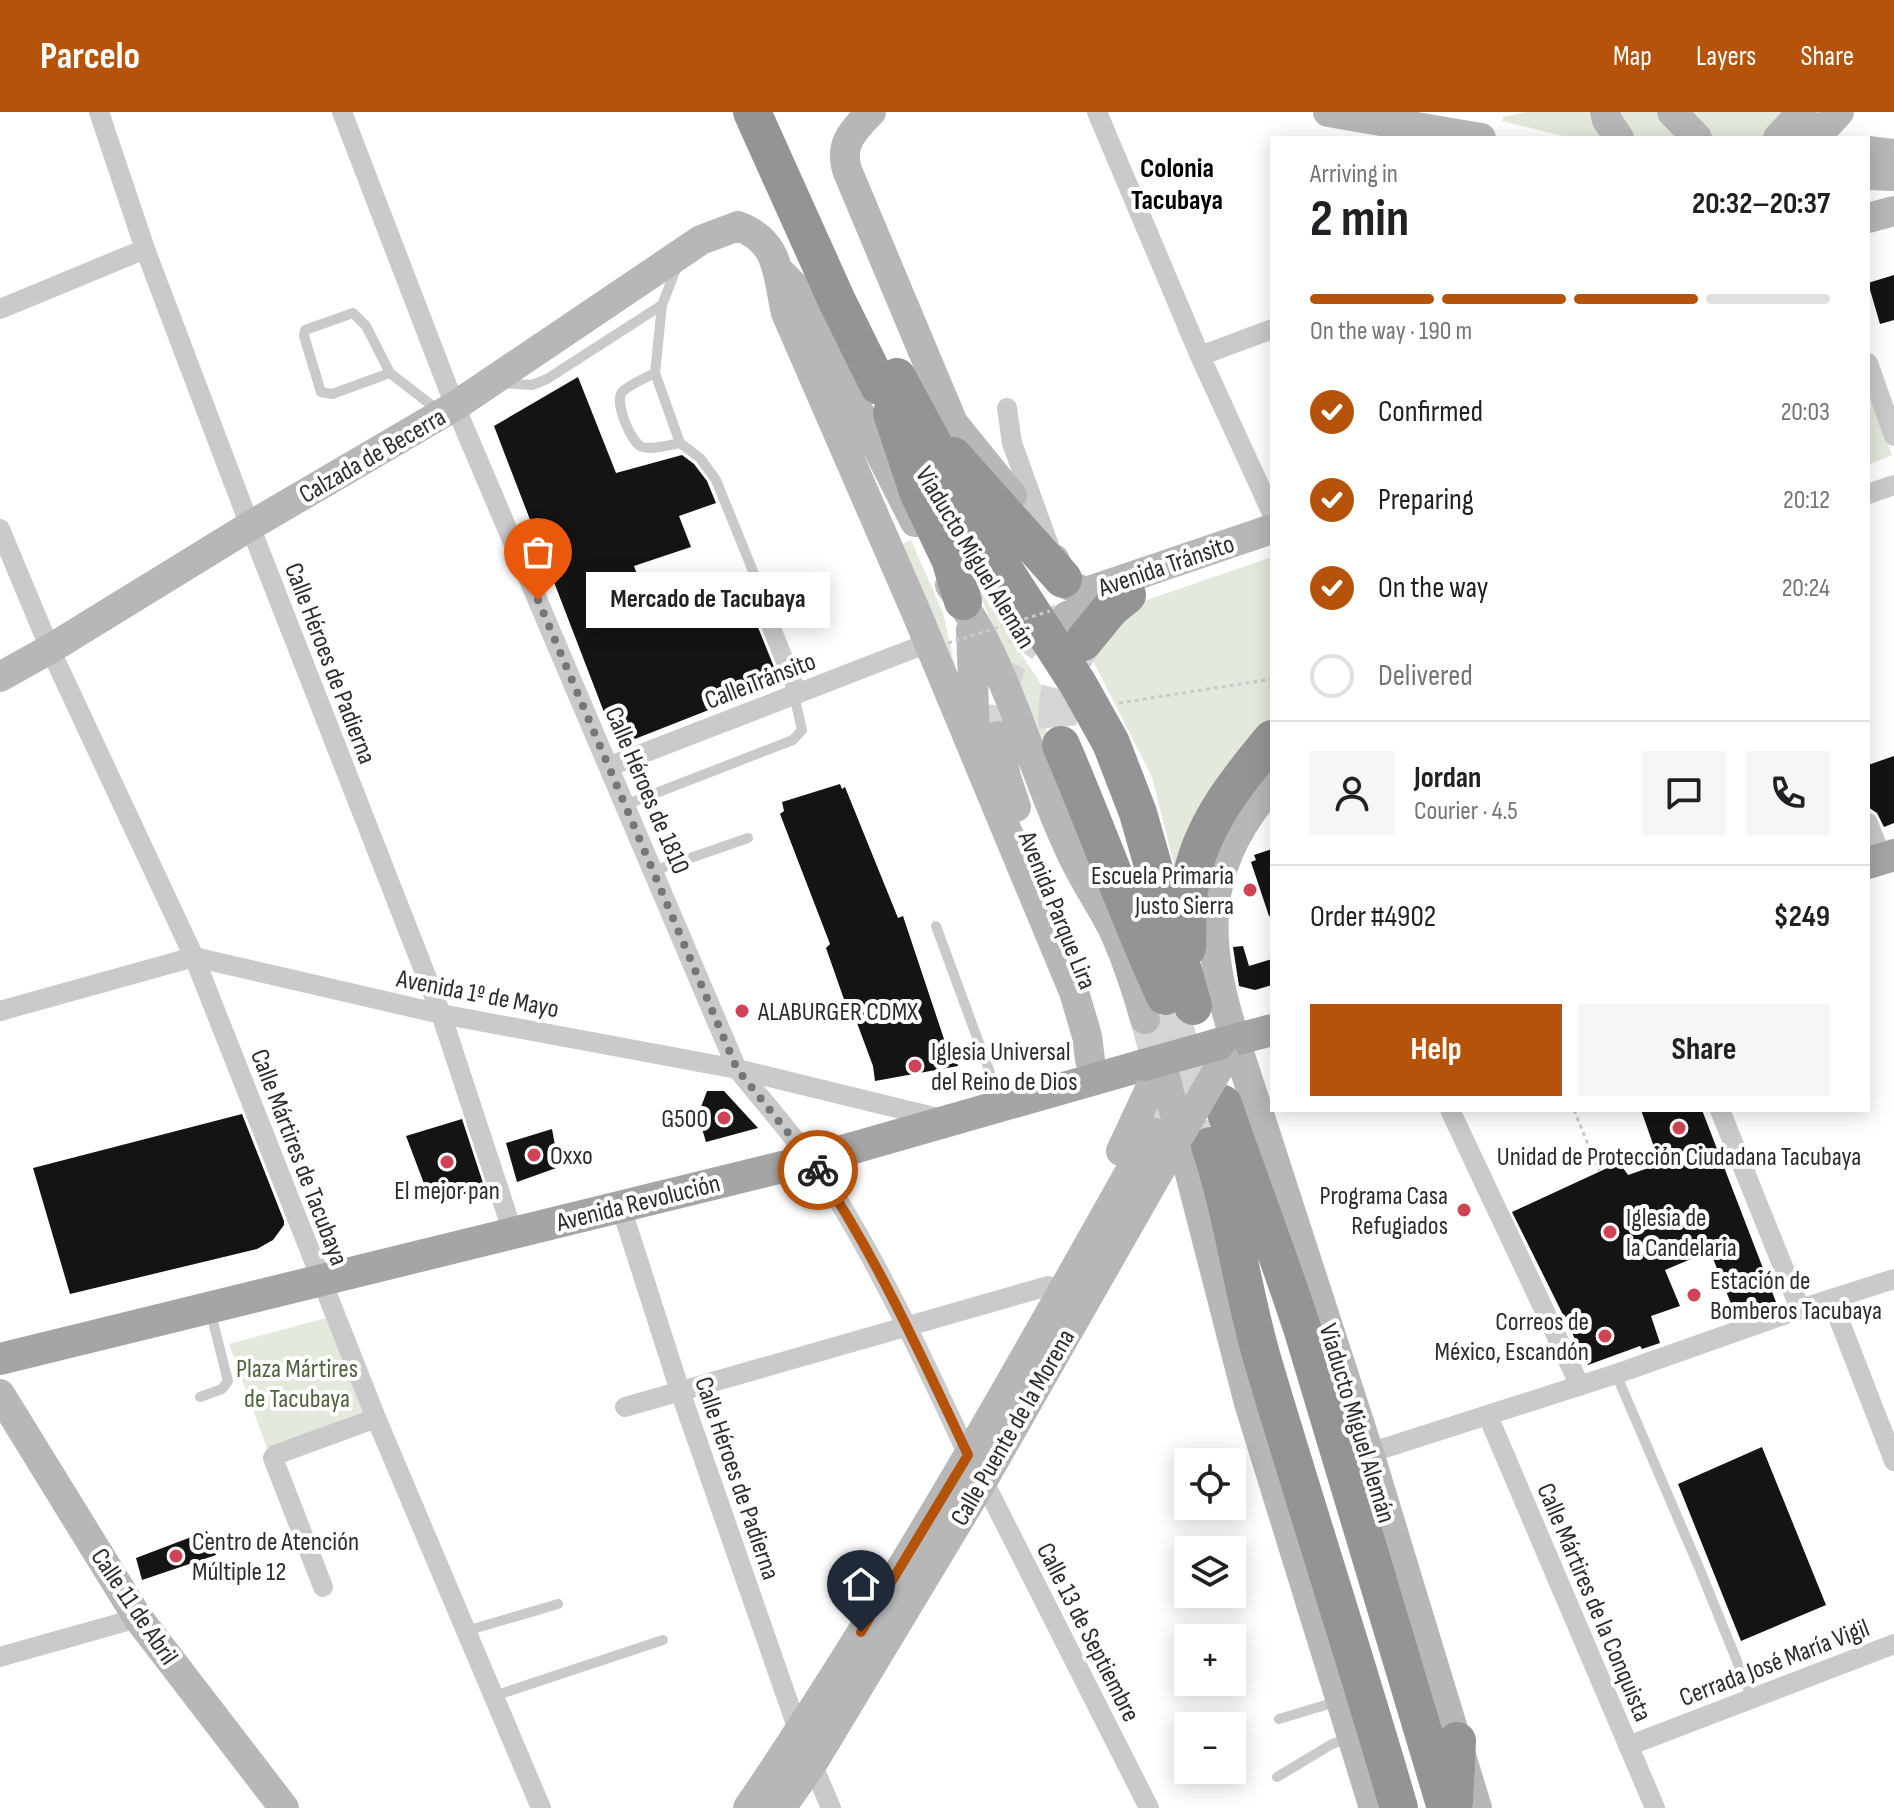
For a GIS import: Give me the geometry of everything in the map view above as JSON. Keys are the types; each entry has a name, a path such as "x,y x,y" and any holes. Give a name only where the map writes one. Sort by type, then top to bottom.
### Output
{"highway":[{"name":"Viaducto Miguel Alemán","path":"752,112 837,301 1092,708 1123,769 1138,813 1172,1003"},
{"name":"Viaducto Miguel Alemán","path":"773,112 898,401 963,542 1067,703 1100,767 1112,797 1172,1003"},
{"path":"898,401 993,498 1063,600 1111,608 1127,595"},
{"path":"898,401 919,494 950,559 966,609"},
{"path":"1111,926 1075,808 1060,736 1141,944 1172,1003"},
{"path":"1172,1003 1197,857 1220,809 1270,742"},
{"name":"Viaducto Miguel Alemán","path":"1186,1130 1253,1193 1284,1271 1356,1459 1446,1808"},
{"name":"Viaducto Miguel Alemán","path":"1186,1130 1225,1191 1263,1363 1319,1538 1367,1742 1399,1808"},
{"path":"1356,1459 1385,1509"},
{"path":"1273,1480 1296,1516 1319,1538"},
{"path":"1453,1808 1457,1741"},
{"path":"1367,1742 1382,1808"}],"main road":[{"name":"Viaducto Miguel Alemán","path":"871,112 846,142 844,160 847,170 953,423 1037,528 1063,600"},
{"path":"1328,112 1370,128 1459,136"},
{"path":"1605,112 1618,136"},
{"path":"1672,112 1695,136"},
{"path":"1780,136 1802,112"},
{"path":"1817,136 1839,112"},
{"path":"1870,151 1894,154"},
{"path":"1870,175 1894,176"},
{"path":"1870,217 1894,211"},
{"name":"Calzada de Becerra","path":"0,677 449,410 701,240 738,226"},
{"name":"Viaducto Miguel Alemán","path":"738,226 755,234 769,248 779,271 786,313 987,746"},
{"name":"Viaducto Miguel Alemán","path":"779,271 794,286 804,303 925,544 966,609 996,666 1067,845 1111,926"},
{"name":"Avenida Tránsito","path":"1063,600 1072,588 1086,592 1270,530"},
{"path":"1127,595 1270,546"},
{"path":"966,609 987,746"},
{"name":"Avenida Parque Lira","path":"987,746 1006,777 1097,1007 1098,1034 1085,1072"},
{"path":"1226,1048 1222,1000 1213,953 1215,900 1221,871 1231,846 1270,789"},
{"path":"1111,926 1172,1003"},
{"name":"Avenida Revolución","path":"0,1359 811,1160 1002,1106 1085,1072 1152,1072 1270,1031"},
{"name":"Viaducto Miguel Alemán","path":"1226,1048 1356,1459"},
{"name":"Calle Puente de la Morena","path":"748,1808 976,1467 1186,1130 1226,1048"},
{"name":"Viaducto Miguel Alemán","path":"1152,1072 1186,1130 1249,1403 1341,1701 1367,1742 1374,1808"},
{"name":"Calle Puente de la Morena","path":"781,1808 812,1764 976,1467 1000,1404 1005,1367 1132,1131 1152,1072"},
{"name":"Calle Puente de la Morena","path":"1000,1404 1186,1130"},
{"name":"Calle 11 de Abril","path":"0,1394 138,1618 284,1808"},
{"name":"Viaducto Miguel Alemán","path":"1385,1509 1477,1808"}],"street":[{"name":"Calle Héroes de Padierna","path":"99,112 145,249 250,526 441,1014 513,1233"},
{"name":"Calle Héroes de 1810","path":"342,112 449,410 610,766 737,1069 811,1160 843,1208 908,1327 976,1467"},
{"path":"1097,112 1200,356 1270,509"},
{"path":"0,309 145,249"},
{"path":"1200,356 1270,330"},
{"path":"1870,369 1894,436"},
{"path":"1007,408 1012,443 1063,600"},
{"path":"1870,493 1894,485"},
{"name":"Calle Mártires de Tacubaya","path":"0,529 50,649 194,957 320,1281 541,1808"},
{"name":"Calle Tránsito","path":"610,766 938,643"},
{"name":"Avenida 1º de Mayo","path":"0,1011 194,957 441,1014 737,1069 949,1121"},
{"path":"1451,1112 1580,1386"},
{"path":"1721,1112 1800,1309"},
{"name":"Calle Héroes de Padierna","path":"621,1207 680,1391 799,1733 827,1800"},
{"path":"1356,1459 1894,1279"},
{"path":"625,1407 1048,1286"},
{"path":"1831,1299 1894,1461"},
{"name":"Calle Mártires de la Conquista","path":"1488,1416 1655,1808"},
{"path":"323,1587 273,1458 376,1418"},
{"name":"Calle 13 de Septiembre","path":"976,1467 1149,1808"},
{"path":"0,1657 138,1618"},
{"name":"Cerrada José María Vigil","path":"1628,1746 1894,1644"}],"lane":[{"path":"625,805 793,740 802,730 798,693 716,480 700,458 680,443 655,373 662,305 684,252"},
{"path":"491,383 532,385 547,379 662,305"},
{"path":"390,373 332,394 321,392 304,336 305,330 353,313 366,326 390,373 449,410"},
{"path":"655,373 625,390 619,396 619,405 634,441 641,447 680,443"},
{"path":"706,578 739,582 748,587 798,693"},
{"path":"653,871 748,838"},
{"path":"936,926 1002,1106"},
{"path":"200,1397 222,1389 228,1381 210,1308"},
{"path":"1616,1374 1752,1698"},
{"path":"466,1631 558,1604"},
{"path":"494,1696 663,1640"},
{"path":"1279,1719 1341,1701"},
{"path":"1277,1777 1332,1744 1367,1742"}],"path":[{"path":"938,643 1063,600"},
{"path":"1092,708 1270,679"},
{"path":"1575,1112 1599,1171"}],"green space":[{"path":"1525,112 1595,112 1606,136 1563,136 1502,121 1503,117"},
{"path":"1618,112 1662,112 1684,136 1630,136"},
{"path":"1684,112 1789,112 1769,136 1706,136"},
{"path":"1870,394 1892,455 1870,464"},
{"path":"911,540 943,613 959,684 896,547"},
{"path":"1270,558 1270,731 1176,873 1152,777 1093,661 1106,632 1132,605"},
{"path":"976,584 1068,726 1046,725 1049,759 1046,760"},
{"name":"Plaza Mártires de Tacubaya","path":"326,1318 364,1411 267,1448 229,1344"}],"building":[{"path":"1894,275 1894,320 1880,324 1870,282"},
{"path":"578,377 616,473 682,455 694,464 707,481 716,503 679,516 691,547 634,566 654,621 736,591 747,600 780,682 617,746 494,426"},
{"path":"1894,756 1894,823 1884,827 1877,813 1870,808 1870,764"},
{"path":"840,784 842,789 845,787 898,918 903,916 948,1051 953,1050 958,1066 875,1081 873,1066 850,1004 846,1005 826,948 830,944 780,814 784,811 782,802"},
{"path":"1270,850 1270,916 1251,862 1256,860 1254,855"},
{"path":"1243,946 1249,966 1270,960 1270,986 1255,990 1239,986 1233,947"},
{"name":"G500","path":"707,1091 724,1091 758,1128 706,1142 698,1115"},
{"name":"Iglesia de la Candelaria","path":"1642,1112 1703,1112 1776,1302 1736,1316 1710,1251 1665,1270 1680,1306 1651,1316 1660,1343 1642,1349 1640,1346 1588,1365 1512,1212 1616,1164 1621,1165 1628,1175 1660,1164"},
{"path":"242,1114 284,1221 273,1240 257,1249 70,1294 33,1168"},
{"name":"El mejor pan","path":"462,1119 485,1189 431,1202 406,1136"},
{"name":"Oxxo","path":"552,1129 559,1167 517,1182 506,1143"},
{"path":"1762,1447 1826,1605 1741,1641 1678,1484"},
{"name":"Centro de Atención Múltiple 12","path":"207,1531 216,1555 142,1580 136,1558"}],"tunnel":[{"path":"998,736 1005,681 1018,652 1029,640 1061,618"},
{"path":"1058,727 1062,684 1082,644"},
{"path":"1170,1012 1204,1128"},
{"path":"1145,1019 1158,1089 1152,1132"}],"way so far":[{"path":"538,600 737,1069 818,1170"}],"place":[{"name":"Mercado de Tacubaya","path":"538,600"},
{"name":"Escuela Primaria Justo Sierra","path":"1250,890"},
{"name":"ALABURGER CDMX","path":"742,1011"},
{"name":"Iglesia Universal del Reino de Dios","path":"915,1066"},
{"name":"G500","path":"724,1118"},
{"name":"Unidad de Protección Ciudadana Tacubaya","path":"1679,1128"},
{"name":"Oxxo","path":"534,1155"},
{"name":"El mejor pan","path":"447,1162"},
{"name":"Programa Casa Refugiados","path":"1464,1210"},
{"name":"Iglesia de la Candelaria","path":"1610,1232"},
{"name":"Estación de Bomberos Tacubaya","path":"1694,1295"},
{"name":"Correos de México, Escandón","path":"1605,1336"},
{"name":"Centro de Atención Múltiple 12","path":"176,1556"}],"district":[{"name":"Colonia Tacubaya","path":"1177,183"}],"route":[{"path":"818,1170 843,1208 908,1327 968,1455 861,1632"}]}
